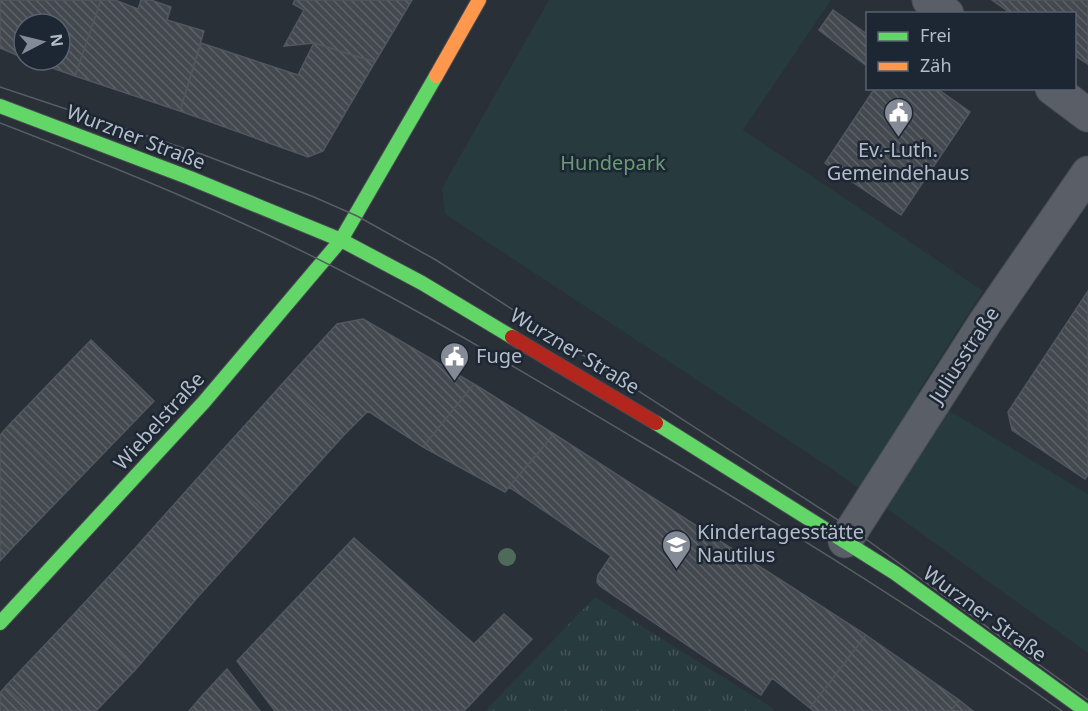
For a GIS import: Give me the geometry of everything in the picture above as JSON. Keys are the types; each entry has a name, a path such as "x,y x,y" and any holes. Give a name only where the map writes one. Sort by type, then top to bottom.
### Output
{"main road":[{"name":"Wiebelstraße","path":"0,623 204,402 341,240 363,207 479,0"},
{"name":"Wurzner Straße","path":"0,106 190,178 341,240 422,283 586,380 904,579 1086,711"}],"street":[{"path":"929,0 944,12"},
{"path":"1055,90 1088,115"},
{"name":"Juliusstraße","path":"845,541 986,321 1088,173"}],"green space":[{"name":"Hundepark","path":"549,0 831,0 743,130 983,291 918,392 1088,494 1088,653 829,467 445,214 442,188"},
{"path":"595,597 774,709 772,711 485,711"}],"building":[{"path":"0,0 101,0 75,76 64,72 72,72 72,12 12,12 12,53 0,48"},
{"path":"101,0 115,0 138,9 141,0 151,0 171,7 167,20 204,31 180,111 75,76"},
{"path":"295,0 412,0 375,62 314,43 284,46 304,10 293,4"},
{"path":"992,0 1088,0 1088,64 1076,56 1076,12 1009,12"},
{"path":"833,10 866,34 866,65 819,30"},
{"path":"201,43 298,75 314,43 375,62 323,151 308,157 180,111"},
{"name":"Ev.-Luth. Gemeindehaus","path":"874,90 939,90 970,112 901,215 825,163"},
{"path":"1088,291 1088,475 1085,479 1012,430 1008,412"},
{"path":"363,319 474,384 423,447 368,411 343,436 284,382 337,324"},
{"path":"91,340 154,401 72,486 9,425"},
{"path":"284,382 343,436 270,517 211,463"},
{"path":"474,384 554,434 505,492 423,447"},
{"path":"9,425 72,486 10,550 0,541 0,435"},
{"path":"554,434 866,635 810,708 772,678 761,695 600,586 597,582 598,575 611,556 509,487"},
{"path":"211,463 270,517 196,599 138,545"},
{"path":"354,538 474,644 504,614 532,639 464,711 275,711 237,661"},
{"path":"0,541 10,550 0,561"},
{"path":"138,545 196,599 136,669 76,612"},
{"path":"76,612 136,669 96,711 32,711 5,687"},
{"path":"866,635 959,700 951,711 814,711 810,708"},
{"path":"227,669 260,711 189,711 201,697"},
{"path":"5,687 32,711 0,711 0,693"},
{"path":"959,700 973,711 951,711"}],"tram line":[{"path":"0,87 204,155 314,197 357,216 436,260 852,529 1088,700"},
{"path":"0,123 137,177 271,236 428,318 566,397 797,536 904,604 1062,711"}],"traffic: fast":[{"path":"0,623 204,402 341,240 436,76"},
{"path":"0,106 190,178 341,240 422,283 512,337"},
{"path":"656,423 895,573 1086,711"}],"traffic: slow":[{"path":"436,76 479,0"}],"traffic: jam":[{"path":"512,337 656,423"}],"place":[{"name":"Ev.-Luth. Gemeindehaus","path":"898,138"},
{"name":"Fuge","path":"455,382"},
{"name":"Kindertagesstätte Nautilus","path":"676,570"}]}
